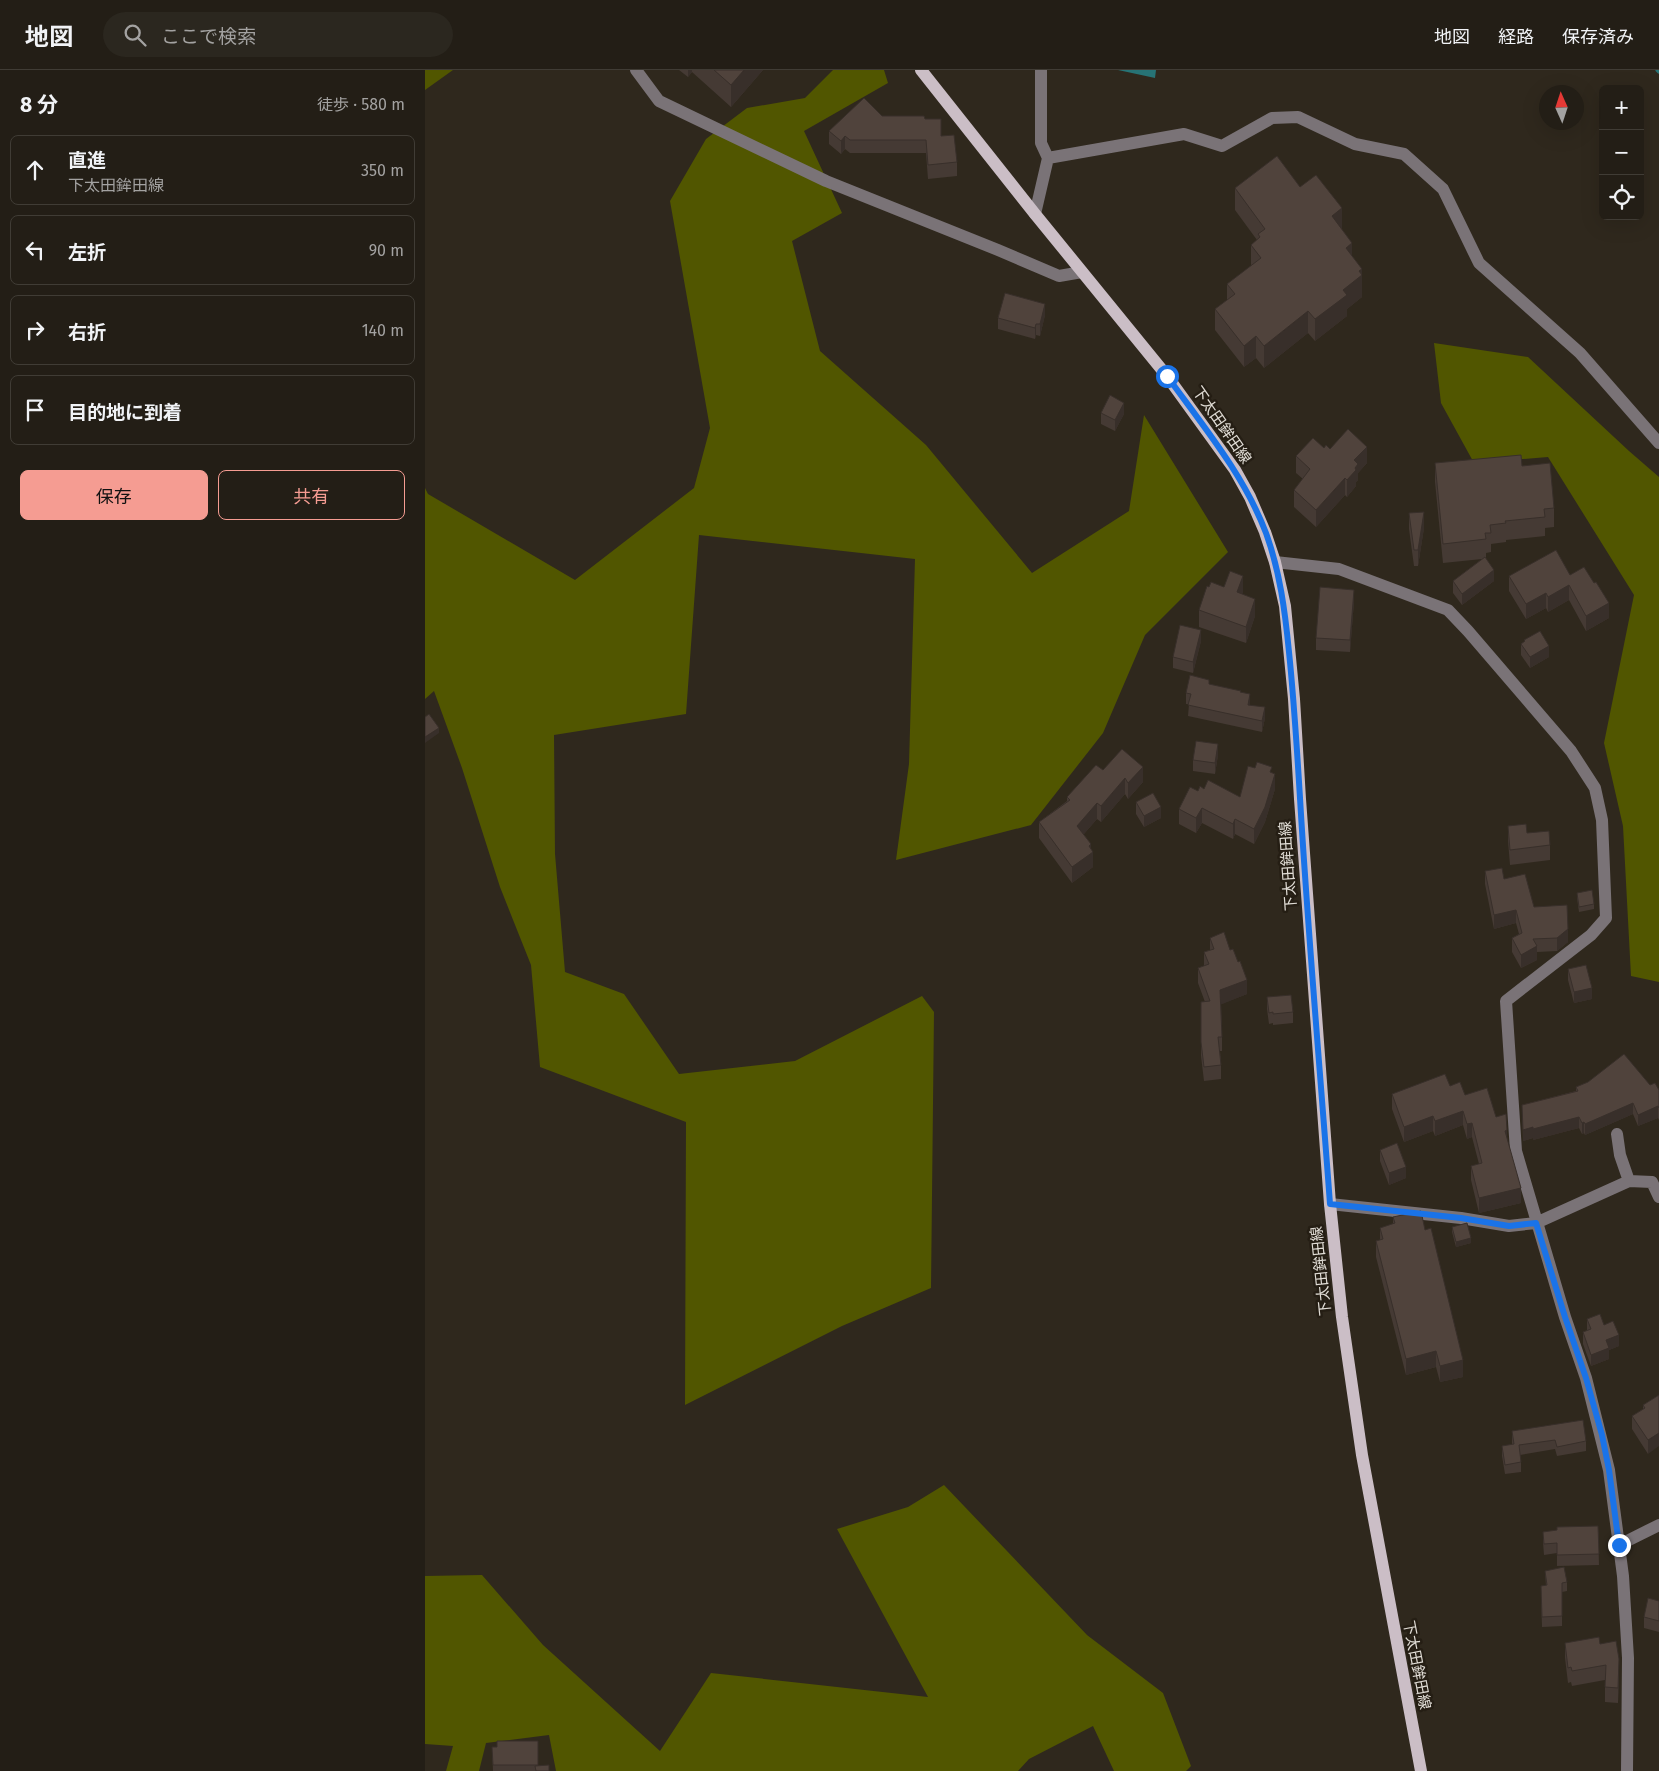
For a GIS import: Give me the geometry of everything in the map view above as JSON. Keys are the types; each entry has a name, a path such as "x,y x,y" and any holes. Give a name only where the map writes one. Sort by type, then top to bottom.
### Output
{"main road":[{"name":"下太田鉾田線","path":"921,70 1167,376 1235,470 1265,532 1275,562 1285,606 1294,699 1330,1204 1342,1317 1362,1455 1421,1771"}],"street":[{"path":"637,70 659,101 826,180 1059,276 1082,272"},
{"path":"1035,214 1048,158 1041,144 1041,70"},
{"path":"1048,158 1185,134 1222,146 1272,118 1299,117 1355,144 1404,154 1443,189 1479,263 1580,353 1659,443"},
{"path":"1275,562 1339,569 1448,610 1571,751 1595,788 1602,820 1606,918 1591,935 1507,1001 1516,1151 1536,1223 1586,1378 1602,1435 1609,1470 1623,1576 1628,1658 1627,1771"},
{"path":"1617,1134 1620,1155 1629,1181"},
{"path":"1330,1204 1461,1218 1509,1226 1536,1223 1629,1181 1652,1182 1659,1197"},
{"path":"1619,1545 1659,1525"}],"shaded area":[{"path":"425,70 453,70 425,90"},
{"path":"833,70 884,70 888,83 804,131 842,213 792,241 820,351 926,445 1032,573 1129,511 1144,415 1228,552 1145,635 1103,733 1031,825 896,860 909,764 915,559 699,535 686,714 554,735 555,854 565,972 624,994 679,1074 795,1061 922,996 934,1012 931,1288 842,1326 685,1405 686,1122 540,1067 531,965 500,887 462,768 434,691 425,699 425,488 428,494 575,580 694,488 710,428 670,201 706,139 747,108 805,98"},
{"path":"1434,343 1528,357 1659,477 1659,982 1631,976 1623,826 1604,743 1634,595 1548,457 1474,463 1441,403"},
{"path":"944,1485 1087,1635 1163,1693 1191,1766 1186,1771 1114,1771 1093,1726 1029,1759 1018,1771 556,1771 549,1735 486,1743 479,1771 446,1771 453,1746 425,1744 425,1576 482,1575 543,1645 660,1751 711,1673 928,1697 837,1529 908,1507"}],"water":[{"path":"1118,70 1156,70 1155,78"}],"building":[{"path":"714,70 744,70 731,85"},
{"path":"864,98 882,116 924,116 925,119 941,119 941,136 954,135 957,162 928,165 926,140 850,140 845,136 841,141 829,131"},
{"path":"1277,156 1300,187 1316,175 1342,208 1332,216 1352,243 1346,248 1362,269 1359,271 1362,275 1343,290 1347,295 1315,319 1308,311 1264,346 1256,336 1244,346 1215,309 1235,294 1227,284 1261,258 1251,245 1260,237 1258,234 1265,229 1235,188"},
{"path":"1005,293 1045,304 1040,324 1036,324 1035,328 998,318"},
{"path":"1110,395 1124,403 1115,420 1101,413"},
{"path":"1348,429 1367,447 1354,460 1358,464 1355,468 1356,470 1347,480 1345,478 1316,510 1294,490 1310,469 1296,456 1313,438 1324,448 1326,445 1330,449"},
{"path":"1521,455 1522,466 1550,463 1554,508 1544,509 1545,517 1505,521 1506,523 1490,525 1491,533 1485,533 1486,539 1443,544 1435,463"},
{"path":"1424,512 1418,550 1414,550 1409,513"},
{"path":"1556,550 1570,575 1584,567 1609,603 1586,616 1569,585 1548,597 1546,593 1526,604 1509,576"},
{"path":"1485,557 1494,570 1462,594 1453,581"},
{"path":"1230,571 1243,576 1237,592 1255,599 1246,627 1199,610 1207,586 1209,587 1211,582 1224,587"},
{"path":"1320,587 1354,590 1350,640 1316,638"},
{"path":"1180,625 1201,630 1193,662 1173,657"},
{"path":"1540,631 1549,646 1530,657 1521,644 1524,640"},
{"path":"1190,675 1209,680 1209,684 1250,694 1248,705 1265,707 1262,721 1188,705 1191,694 1186,693"},
{"path":"429,714 439,728 425,737 425,717"},
{"path":"1196,741 1218,744 1215,763 1193,760"},
{"path":"1122,749 1143,767 1128,783 1125,778 1101,806 1097,803 1077,826 1091,844 1089,846 1093,852 1072,867 1039,822 1070,800 1067,797 1096,765 1103,770"},
{"path":"1257,762 1272,767 1270,772 1275,774 1265,807 1254,829 1235,819 1233,824 1202,808 1196,818 1179,809 1190,787 1198,791 1200,786 1204,789 1208,780 1240,797 1248,766 1255,768"},
{"path":"1153,793 1161,807 1144,816 1136,802"},
{"path":"1526,824 1527,833 1549,831 1550,845 1510,850 1508,826"},
{"path":"1502,868 1504,879 1525,874 1534,907 1567,905 1568,929 1557,938 1533,939 1537,946 1521,955 1512,938 1522,933 1516,910 1494,915 1485,871"},
{"path":"1592,890 1594,904 1579,907 1577,893"},
{"path":"1224,932 1230,950 1233,949 1238,962 1240,961 1247,980 1220,990 1222,1037 1218,1037 1221,1065 1204,1067 1201,1042 1201,1002 1210,1001 1198,968 1209,964 1204,952 1214,949 1210,938"},
{"path":"1586,965 1592,988 1574,992 1568,969"},
{"path":"1291,995 1293,1012 1269,1013 1267,997"},
{"path":"1624,1054 1650,1085 1655,1083 1659,1090 1659,1108 1658,1106 1638,1115 1633,1103 1585,1124 1584,1122 1582,1123 1579,1117 1523,1130 1522,1105 1578,1091 1576,1087 1588,1082"},
{"path":"1445,1074 1450,1086 1460,1082 1465,1095 1487,1088 1496,1117 1506,1114 1507,1130 1505,1131 1521,1188 1479,1198 1471,1166 1482,1163 1472,1123 1467,1124 1463,1111 1435,1121 1433,1116 1404,1127 1392,1094"},
{"path":"1397,1143 1406,1167 1389,1173 1380,1150"},
{"path":"1421,1211 1425,1230 1431,1228 1463,1360 1440,1366 1436,1351 1406,1359 1376,1241 1383,1239 1380,1228 1395,1223 1393,1217"},
{"path":"1467,1223 1471,1238 1456,1242 1452,1227"},
{"path":"1600,1314 1604,1325 1613,1321 1619,1335 1606,1340 1609,1348 1591,1355 1583,1332 1591,1329 1587,1319"},
{"path":"1659,1395 1659,1433 1648,1440 1632,1416 1645,1408 1643,1405"},
{"path":"1583,1420 1586,1441 1557,1447 1555,1440 1519,1445 1521,1462 1505,1465 1502,1446 1514,1444 1512,1431"},
{"path":"1598,1526 1599,1554 1557,1555 1557,1543 1544,1544 1543,1532 1557,1530 1557,1527"},
{"path":"1564,1567 1567,1582 1562,1583 1562,1616 1542,1617 1541,1586 1547,1585 1545,1571"},
{"path":"1648,1598 1659,1601 1659,1621 1644,1617"},
{"path":"1599,1637 1600,1644 1616,1641 1619,1659 1618,1688 1605,1687 1606,1665 1572,1671 1571,1667 1568,1668 1565,1643"},
{"path":"497,1741 538,1741 538,1765 493,1765 492,1747 497,1747"},
{"path":"549,1765 549,1771 536,1771 535,1766"}],"route":[{"path":"1167,376 1235,470 1250,498 1265,532 1275,562 1285,606 1294,699 1330,1204 1461,1218 1509,1226 1536,1223 1586,1378 1602,1435 1609,1470 1619,1545"}]}
